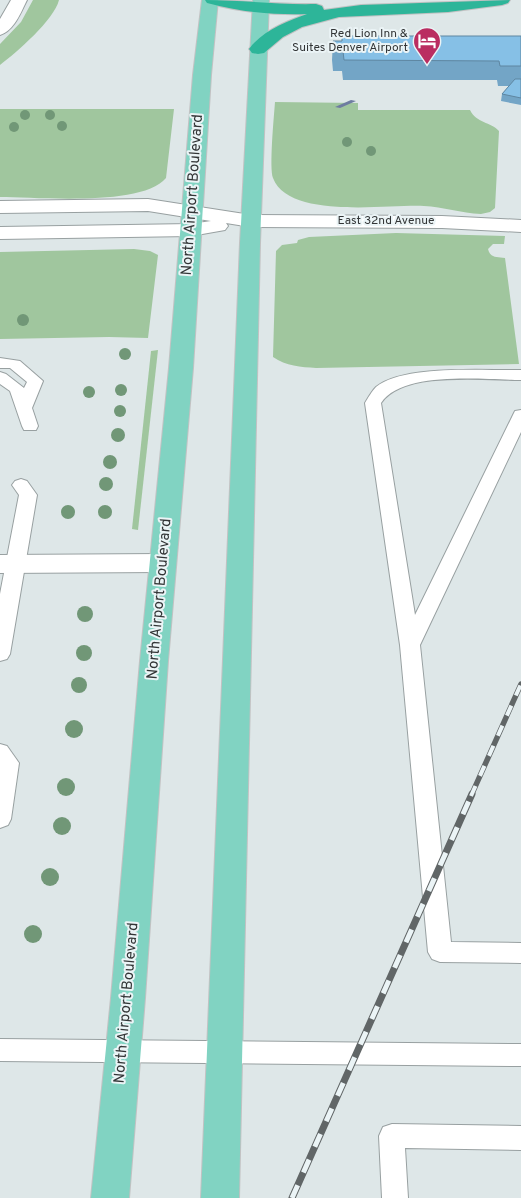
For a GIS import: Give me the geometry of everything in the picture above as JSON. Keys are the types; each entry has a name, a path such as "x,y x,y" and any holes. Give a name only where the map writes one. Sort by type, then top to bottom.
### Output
{"highway":[{"path":"211,0 233,6 433,8"},
{"path":"258,50 271,37 284,28 323,14 345,11 433,8 502,0"}],"main road":[{"name":"North Airport Boulevard","path":"110,1198 124,1051 162,563 192,220 202,76 211,0"},
{"path":"220,1198 251,221 260,5"}],"street":[{"path":"0,30 10,18 19,0"},
{"name":"East 32nd Avenue","path":"0,207 148,205 192,220"},
{"name":"East 32nd Avenue","path":"0,233 192,220 442,222 521,226"},
{"path":"7,564 162,563"}],"lane":[{"path":"0,363 14,364 35,382 23,409"},
{"path":"521,375 423,377 400,382 383,390 374,403 410,645 440,952 521,953"},
{"path":"0,377 17,389 30,426"},
{"path":"410,645 521,415"},
{"path":"0,654 7,564 28,495 21,485"},
{"path":"0,752 9,763 0,818"},
{"path":"0,1050 521,1055"},
{"path":"395,1198 392,1136 521,1138"}],"green space":[{"path":"33,0 59,0 56,8 43,26 0,65 0,44 21,22"},
{"path":"275,102 358,103 358,110 470,110 476,118 499,131 495,208 490,212 481,214 424,206 341,207 318,205 298,200 283,191 273,178 272,153"},
{"path":"0,109 174,109 166,178 153,187 113,197 62,199 0,197"},
{"path":"396,233 505,236 504,244 493,244 488,249 492,256 505,258 519,364 316,368 288,364 273,357 276,251 282,245 297,243 298,240 309,237"},
{"path":"134,249 150,251 158,255 148,338 0,339 0,252"},
{"path":"158,350 138,530 132,529 151,351"}],"building":[{"path":"342,36 521,36 521,66 500,66 499,61 344,60 343,51 334,51 333,41 342,41"},
{"path":"515,79 521,79 521,98 502,94"}],"waterway":[{"path":"338,107 353,101"}],"railway":[{"path":"471,796 521,684"},
{"path":"292,1198 472,794"}],"place":[{"name":"Red Lion Inn & Suites Denver Airport","path":"427,65"}]}
